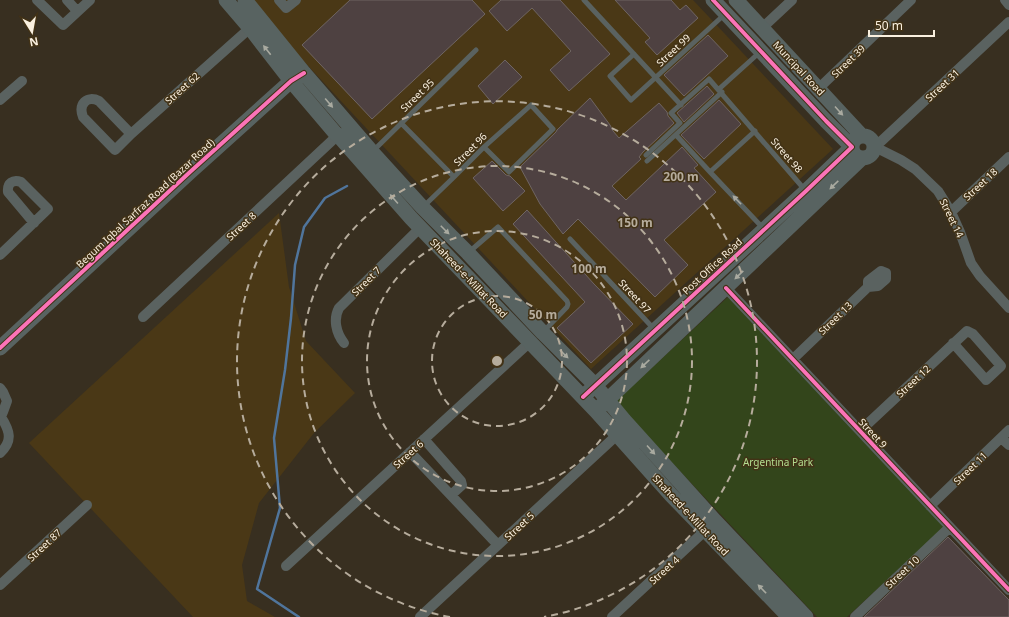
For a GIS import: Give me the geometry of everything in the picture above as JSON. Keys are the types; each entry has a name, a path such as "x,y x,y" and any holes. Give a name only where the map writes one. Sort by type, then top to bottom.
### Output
{"main road":[{"name":"Shaheed-e-Millat Road","path":"226,0 336,134 416,223 596,411 670,495 710,526 806,617"},
{"name":"Shaheed-e-Millat Road","path":"245,0 304,73 422,207 608,399 710,526 789,617"},
{"path":"713,0 826,122 837,132 857,141"},
{"name":"Muncipal Road","path":"736,0 819,88 857,141"},
{"name":"Begum Iqbal Sarfraz Road (Bazar Road)","path":"0,348 184,177 291,81 304,73"},
{"path":"837,132 840,143 838,160"},
{"path":"866,136 872,140 875,148 872,155 869,157 859,158 854,153 857,141 866,136"},
{"name":"Post Office Road","path":"583,397 857,141"},
{"path":"596,411 862,158"},
{"path":"416,223 422,207"},
{"path":"655,330 667,343"}],"street":[{"path":"37,0 63,25 90,0"},
{"path":"67,0 77,11"},
{"path":"279,0 286,8 296,0"},
{"path":"762,28 792,0"},
{"name":"Street 39","path":"819,88 911,0"},
{"path":"1005,0 1009,4"},
{"name":"Street 31","path":"875,148 1009,22"},
{"name":"Street 62","path":"131,134 99,101 88,99 83,103 81,108 83,117 115,150 250,28"},
{"path":"0,100 22,81"},
{"name":"Street 8","path":"143,317 338,135"},
{"name":"Street 14","path":"875,148 901,160 915,169 938,191 960,232 971,263 980,276 1007,302"},
{"name":"Street 18","path":"950,212 1009,157"},
{"path":"0,255 34,223"},
{"name":"Street 7","path":"344,343 338,333 336,319 336,313 339,308 416,223"},
{"name":"Street 13","path":"793,359 868,286 868,281 874,276"},
{"name":"Street 9","path":"726,288 1009,590"},
{"name":"Street 12","path":"860,431 953,344 967,331 973,334 1001,366 986,380 953,344"},
{"name":"Street 6","path":"286,566 530,342"},
{"path":"0,388 7,402 2,412 2,417 9,432 6,447 0,452"},
{"name":"Street 11","path":"930,506 1009,430"},
{"name":"Street 5","path":"420,617 617,435"},
{"path":"1001,438 1009,445"},
{"path":"424,439 461,481 462,485 451,495"},
{"path":"410,452 498,545"},
{"name":"Street 87","path":"0,585 87,505"},
{"name":"Street 4","path":"612,617 710,526"},
{"name":"Street 10","path":"855,617 950,527"}],"lane":[{"path":"584,0 681,105 671,113 680,123 646,155"},
{"name":"Street 99","path":"634,54 610,76 631,100 726,14"},
{"name":"Street 95","path":"372,152 476,50"},
{"path":"647,161 676,135 760,52"},
{"name":"Street 98","path":"681,105 709,79 806,190"},
{"name":"Street 96","path":"422,207 484,147 531,105 553,129 509,172 484,147"},
{"path":"401,123 454,177"},
{"path":"710,172 755,131"},
{"path":"676,135 764,228"},
{"path":"468,253 498,227 567,301 567,307 543,333"},
{"name":"Street 97","path":"570,239 655,330"}],"shaded area":[{"path":"252,0 693,0 833,149 591,369 297,54"},
{"path":"279,213 289,287 306,341 355,393 314,433 259,503 242,565 247,601 275,617 193,617 29,443"}],"green space":[{"name":"Argentina Park","path":"728,297 944,527 847,617 817,617 615,402"}],"building":[{"path":"350,0 472,0 485,14 372,119 302,45"},
{"path":"501,0 560,0 610,54 569,91 550,70 571,51 532,8 507,31 489,11"},
{"path":"615,0 671,0 680,10 686,5 698,18 657,55 645,42 650,38"},
{"path":"708,35 728,56 684,96 664,75"},
{"path":"505,60 522,77 493,104 478,86"},
{"path":"707,86 714,94 684,122 677,113"},
{"path":"590,98 619,138 659,103 674,123 643,152 639,157 641,159 612,186 626,200 682,147 698,165 694,168 716,192 664,240 688,265 655,297 578,219 563,234 540,204 520,167"},
{"path":"719,100 741,124 704,159 681,135"},
{"path":"492,161 525,191 503,211 473,178"},
{"path":"527,210 594,284 633,324 591,363 557,328 585,302 513,224"},
{"path":"948,537 1009,600 1009,617 864,617"}],"waterway":[{"path":"299,617 257,589 280,508 274,438 285,370 295,265 304,227 325,198 347,186"}],"cycle path":[{"path":"583,397 852,147 713,0"},
{"path":"0,348 190,172 291,81 304,73"},
{"path":"726,288 1009,590"}]}
